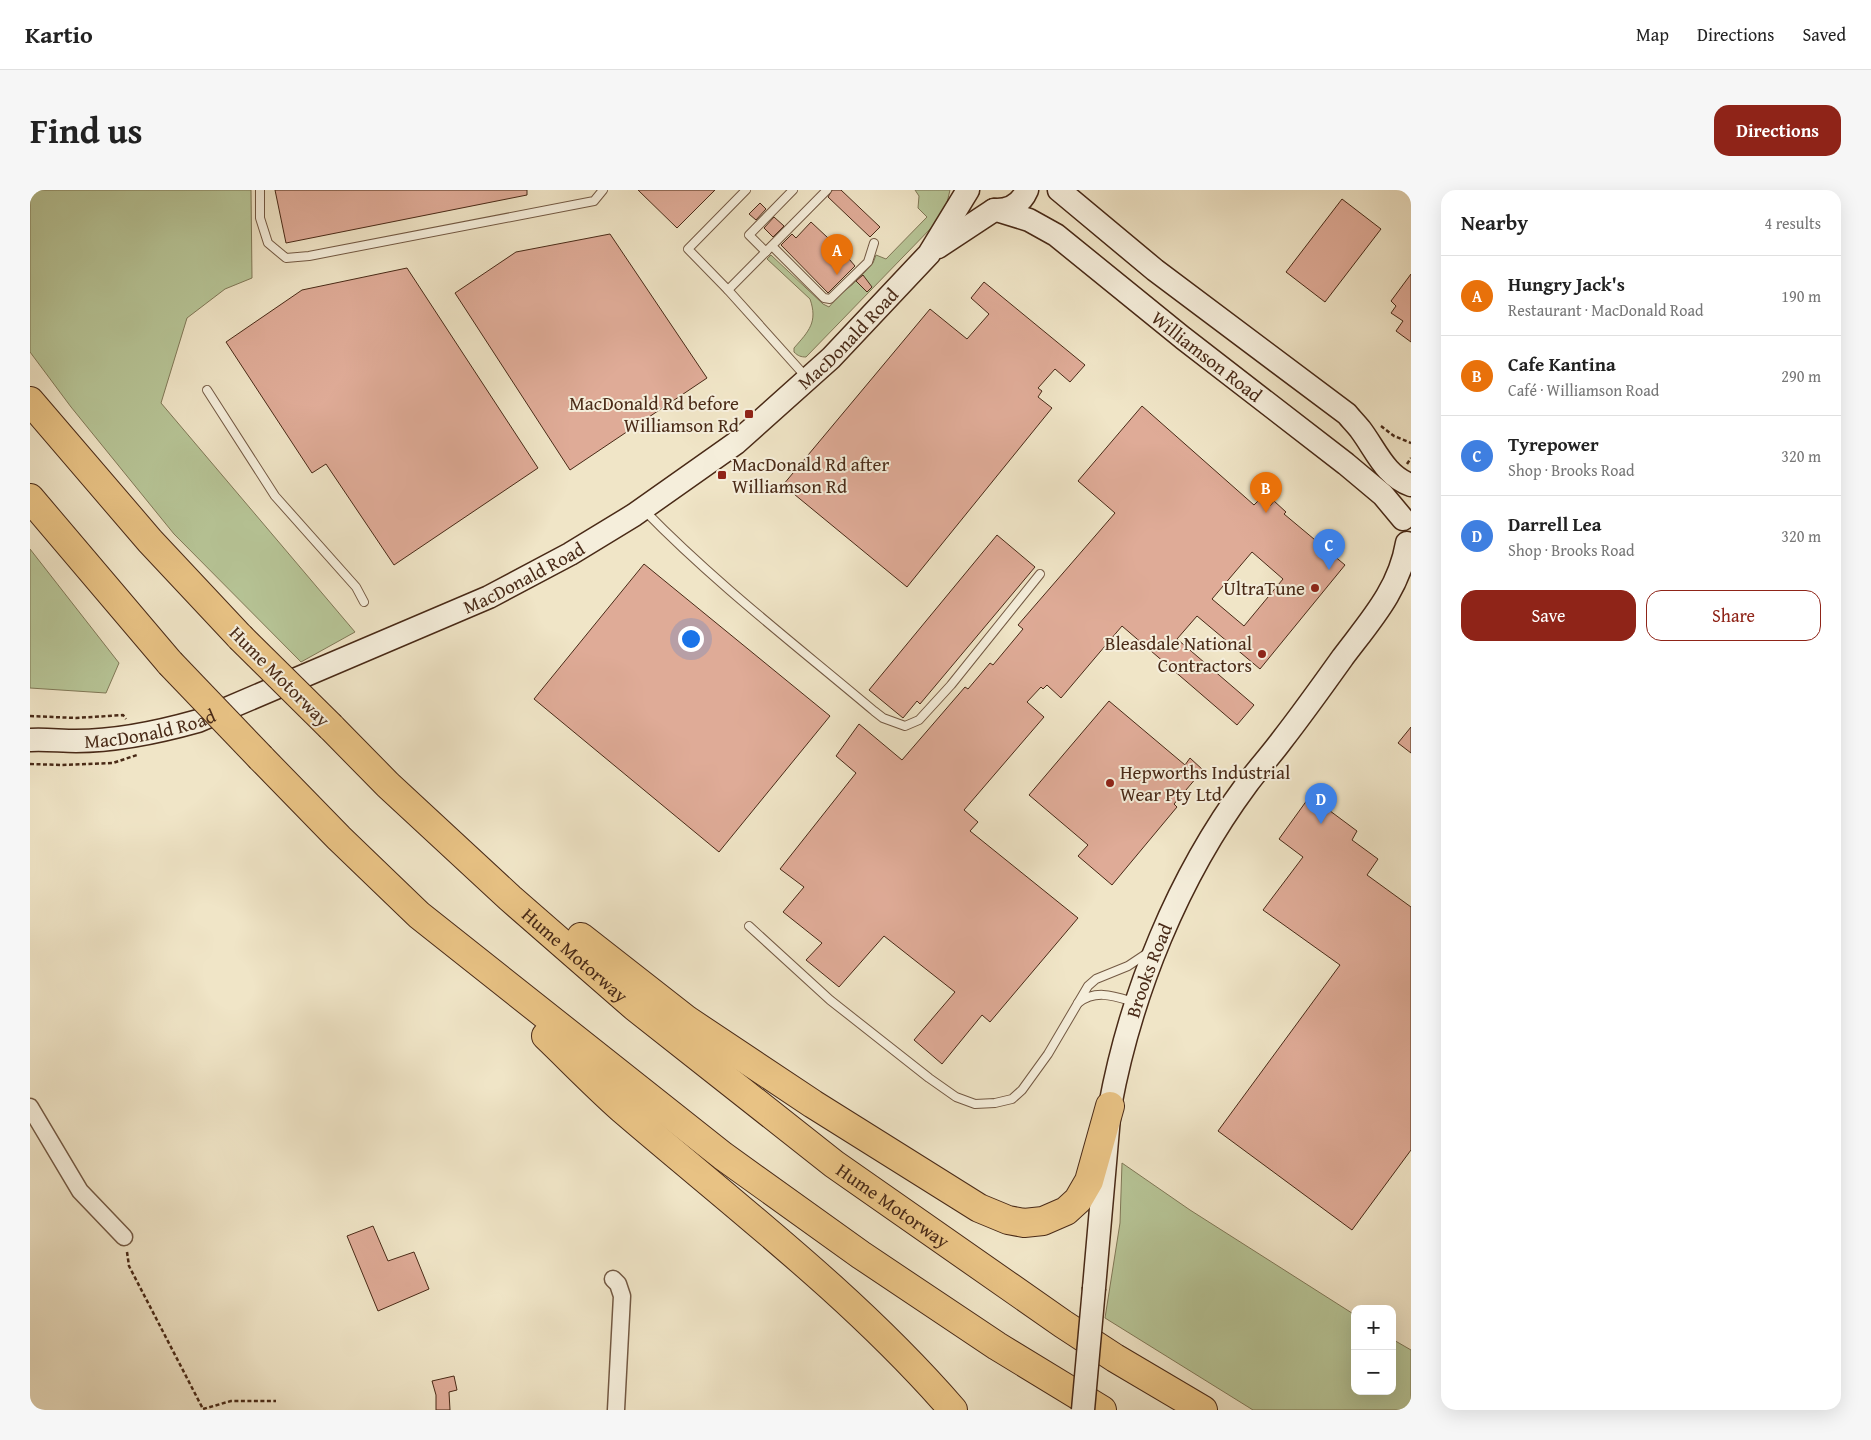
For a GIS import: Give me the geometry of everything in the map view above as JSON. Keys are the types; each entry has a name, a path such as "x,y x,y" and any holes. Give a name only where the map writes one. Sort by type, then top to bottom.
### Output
{"highway":[{"name":"Hume Motorway","path":"30,401 150,542 240,637 388,784 510,898 636,1007 834,1164 1063,1324 1115,1358 1203,1410"},
{"path":"30,498 170,663 339,838 621,1108 842,1296 878,1330 953,1410"},
{"path":"388,784 469,838 584,939 687,1020 813,1104 989,1213 1016,1222 1033,1223 1052,1218 1072,1206 1089,1181 1110,1106"},
{"path":"419,915 723,1156 862,1255 997,1346 1102,1410"}],"main road":[{"name":"Williamson Road","path":"970,190 979,202 1029,220 1056,236 1383,495 1407,510"},
{"name":"MacDonald Road","path":"31,739 78,741 118,738 174,727 198,720 489,597 570,554 643,509 736,443 808,379 831,358 929,254 970,190"},
{"name":"MacDonald Road","path":"929,254 997,210 1010,208 1018,204 1027,190"},
{"name":"Williamson Road","path":"1060,190 1156,270 1347,414 1385,467 1397,478 1411,485"},
{"path":"1407,510 1403,531 1409,546"},
{"name":"Brooks Road","path":"1082,1410 1110,1106 1120,1059 1136,1003 1159,943 1191,875 1240,794 1388,596 1404,564 1409,546"},
{"name":"Brooks Road","path":"1388,596 1411,579"}],"street":[{"path":"30,1108 80,1191 124,1237"},
{"path":"613,1279 618,1284 622,1296 616,1410"}],"lane":[{"path":"260,190 260,218 268,243 286,258 309,256 594,201 603,190"},
{"path":"746,190 688,248 808,379"},
{"path":"766,252 748,235 793,190"},
{"path":"728,290 827,190"},
{"path":"772,246 824,298 830,298 868,262 874,243"},
{"path":"207,390 275,496 356,587 364,602"},
{"path":"643,509 670,537 874,711 883,718 905,726 919,720 951,685 1040,574"},
{"path":"750,926 830,1000 956,1097 975,1104 996,1103 1012,1099 1022,1090 1048,1054 1091,982 1128,966 1146,955 1159,943"},
{"path":"1074,1008 1085,998 1094,995 1114,996 1136,1003"}],"path":[{"path":"1394,436 1411,444"},
{"path":"30,716 62,718 98,717"},
{"path":"30,764 112,763"},
{"path":"124,1237 129,1266 202,1410 231,1401 276,1401"}],"green space":[{"path":"30,190 251,190 252,278 225,289 187,318 161,403 355,632 301,662 174,534 71,407 30,352"},
{"path":"915,190 950,190 946,207 935,224 806,357 794,352 794,348 811,326 813,314 810,299 767,259 771,255 823,304 829,307 840,294 865,272 873,263 876,255 886,259 927,217 918,208 919,196"},
{"path":"30,549 119,663 106,693 30,688"},
{"path":"1122,1163 1190,1210 1351,1312 1351,1395 1396,1395 1396,1341 1411,1350 1411,1410 1253,1410 1105,1318 1120,1223"}],"building":[{"path":"275,190 527,190 527,195 286,243"},
{"path":"638,190 715,190 677,228"},
{"path":"832,190 841,190 880,227 870,237 828,197"},
{"path":"1342,199 1381,229 1325,302 1286,272"},
{"path":"760,203 766,209 756,220 749,214"},
{"path":"774,217 784,226 773,237 764,228"},
{"path":"811,222 855,266 828,293 781,245 792,234 796,238"},
{"path":"610,234 707,378 570,470 455,293 516,252"},
{"path":"407,268 538,468 394,565 326,464 312,473 226,342 302,290"},
{"path":"1411,274 1411,342 1396,331 1403,321 1391,313 1396,306 1391,301"},
{"path":"863,275 872,287 867,292 856,281"},
{"path":"984,282 1085,365 1070,382 1055,369 1038,388 1042,391 1038,397 1052,408 907,587 783,485 930,309 967,339 989,314 971,298"},
{"path":"1142,406 1254,505 1261,498 1270,506 1274,501 1286,512 1284,514 1345,565 1260,669 1197,616 1177,639 1254,705 1237,725 1122,626 1061,698 1047,685 1043,689 1041,687 1027,702 1044,717 964,810 978,822 970,831 1078,918 990,1022 982,1015 942,1064 914,1040 955,992 884,936 839,987 806,960 822,943 783,912 804,887 780,869 856,773 836,756 859,724 902,760 965,687 968,689 990,663 993,665 1023,629 1018,625 1115,513 1078,481","holes":["1252,552 1283,579 1244,626 1212,599"]},
{"path":"997,535 1035,567 920,704 917,701 903,718 869,690"},
{"path":"644,564 830,716 719,852 534,699"},
{"path":"1109,701 1185,765 1190,758 1203,770 1174,804 1177,807 1112,885 1078,856 1088,845 1029,795"},
{"path":"1411,727 1411,753 1398,743"},
{"path":"1310,796 1357,831 1352,840 1378,859 1367,875 1411,907 1411,1150 1352,1230 1218,1131 1340,965 1263,910 1303,857 1279,839"},
{"path":"373,1226 388,1261 414,1252 429,1289 378,1311 347,1236"},
{"path":"454,1376 457,1390 449,1392 450,1410 436,1410 436,1395 432,1381"}],"place":[{"name":"Hungry Jack's","path":"837,275"},
{"name":"MacDonald Rd before Williamson Rd","path":"749,414"},
{"name":"MacDonald Rd after Williamson Rd","path":"722,475"},
{"name":"Cafe Kantina","path":"1266,513"},
{"name":"Tyrepower","path":"1329,570"},
{"name":"UltraTune","path":"1315,588"},
{"name":"Bleasdale National Contractors","path":"1262,654"},
{"name":"Hepworths Industrial Wear Pty Ltd","path":"1110,783"},
{"name":"Darrell Lea","path":"1321,824"}]}
